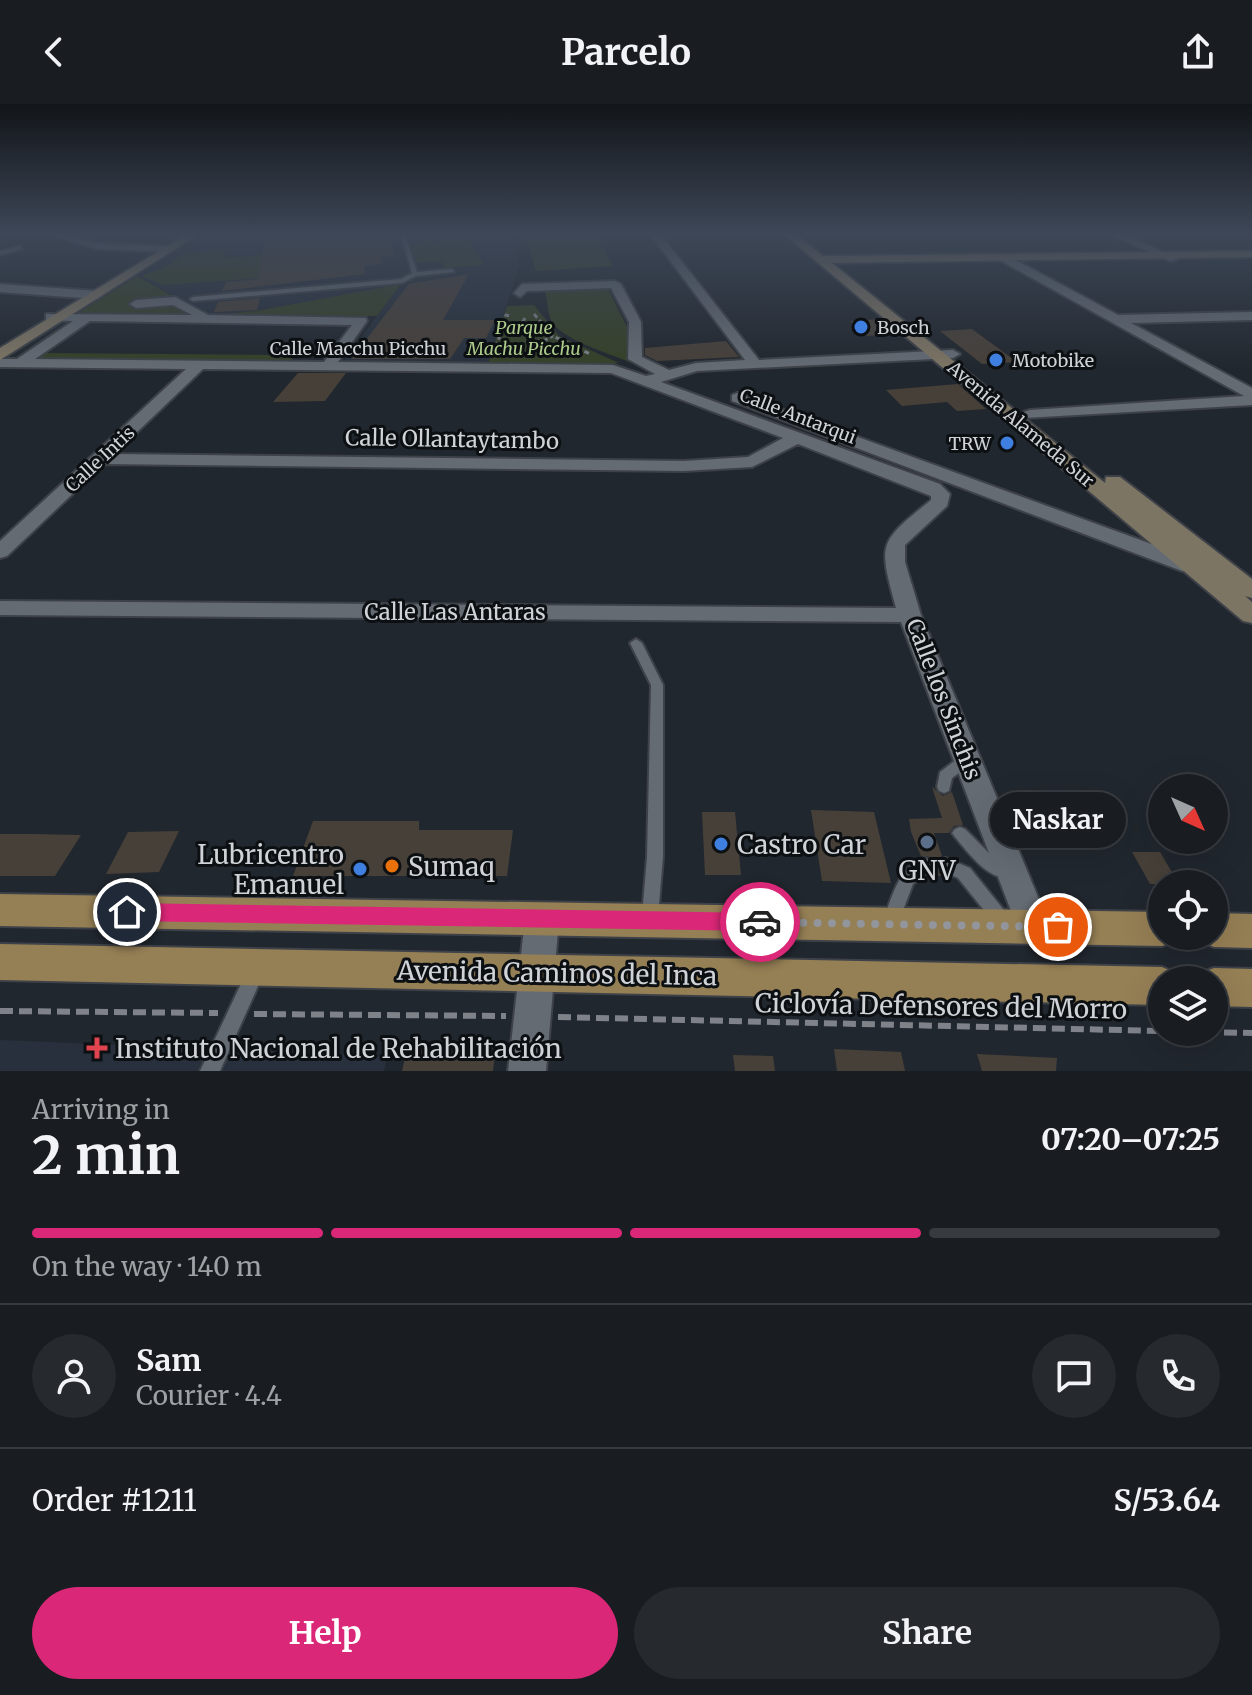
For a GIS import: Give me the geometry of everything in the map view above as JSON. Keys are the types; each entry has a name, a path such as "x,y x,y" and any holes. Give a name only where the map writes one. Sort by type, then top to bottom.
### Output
{"main road":[{"path":"0,348 117,279"},
{"name":"Avenida Alameda Sur","path":"852,279 1252,615"},
{"path":"0,355 55,317 82,312 92,295"},
{"name":"Avenida Alameda Sur","path":"945,354 1030,415 1252,591"},
{"path":"0,910 1148,929"},
{"path":"1228,930 1252,931"},
{"name":"Avenida Caminos del Inca","path":"0,962 1148,986"},
{"path":"1228,987 1252,988"}],"street":[{"path":"690,279 756,365"},
{"path":"1043,279 1252,397"},
{"path":"520,293 522,288 617,285 635,322 635,359 1190,566"},
{"path":"0,288 92,295"},
{"path":"19,363 39,351 82,312 361,321 328,366"},
{"path":"1118,319 1252,316"},
{"path":"39,351 296,354 299,357 293,366"},
{"path":"649,380 696,367 945,354"},
{"name":"Calle Macchu Picchu","path":"0,363 599,368 649,380"},
{"name":"Calle Intis","path":"0,552 199,365"},
{"name":"Calle Antarqui","path":"649,380 933,488"},
{"path":"1030,415 1252,397"},
{"name":"Calle Ollantaytambo","path":"100,459 684,466 752,462 798,437"},
{"name":"Calle los Sinchis","path":"933,488 941,494 940,502 903,533 895,545 894,562 910,615 1013,877 1020,926"},
{"name":"Calle Las Antaras","path":"0,608 910,615"},
{"path":"527,1071 542,919"}],"lane":[{"path":"193,299 405,279"},
{"path":"636,643 657,685 655,857 650,920"},
{"path":"944,787 945,776 967,759"},
{"path":"960,833 986,861 1013,877"},
{"path":"890,924 907,880 924,865"},
{"path":"946,865 964,873 1020,926"},
{"path":"210,1071 257,967"}],"path":[{"path":"534,314 553,336 599,358"},
{"path":"525,318 521,325 537,334 537,340"},
{"path":"543,341 553,336"},
{"name":"Ciclovía Defensores del Morro","path":"0,1011 532,1016 1148,1031"},
{"path":"1228,1032 1252,1033"}],"shaded area":[{"path":"143,279 515,279 488,363 343,362 400,285 256,311 210,315"},
{"name":"Instituto Nacional de Rehabilitación","path":"0,1040 387,1056 384,1071 0,1071"}],"green space":[{"path":"132,279 143,279 180,300 165,301 192,315 75,315"},
{"path":"149,279 244,279 163,285"},
{"path":"401,284 377,316 210,315 256,311"},
{"name":"Parque Machu Picchu","path":"606,285 630,333 630,362 575,340 551,320 544,289"},
{"name":"Parque Machu Picchu","path":"534,305 559,336 619,363 488,363 507,306"},
{"path":"45,353 283,355 293,359 285,363 35,359"}],"building":[{"path":"257,279 322,279 222,291 226,282"},
{"path":"466,279 443,320 495,320 486,338 464,338 450,359 351,359 409,284"},
{"path":"260,298 257,310 214,312 218,302"},
{"name":"Bosch","path":"880,319 898,334 867,336 850,321"},
{"path":"972,329 1017,362 982,364 940,331"},
{"path":"726,341 739,357 657,361 645,355 645,348"},
{"path":"298,373 346,373 325,401 273,402"},
{"path":"958,384 986,409 957,411 947,402 902,406 886,390"},
{"path":"932,787 943,796 952,792 963,825 954,826 949,833 934,833 942,856 935,866 939,873 946,876 928,876 935,864 931,857 921,856 911,832 909,819 942,818"},
{"path":"811,810 874,812 891,883 822,881"},
{"name":"Castro Car","path":"702,812 735,812 741,875 705,875"},
{"path":"313,821 419,821 419,830 513,830 507,876 293,876"},
{"path":"179,831 159,872 106,874 128,832"},
{"path":"0,834 81,835 55,876 0,876"},
{"path":"1132,852 1161,854 1171,870 1148,870 1148,880"},
{"path":"834,1049 901,1052 905,1071 837,1071"},
{"path":"407,1050 495,1053 493,1071 402,1071"},
{"path":"977,1054 1057,1058 1056,1071 982,1071"},
{"path":"733,1055 773,1056 775,1071 735,1071"}],"way so far":[{"path":"760,922 1058,927"}],"place":[{"name":"Bosch","path":"861,327"},
{"name":"Motobike","path":"996,360"},
{"name":"TRW","path":"1007,443"},
{"name":"GNV","path":"927,842"},
{"name":"Castro Car","path":"721,844"},
{"name":"Sumaq","path":"392,866"},
{"name":"Lubricentro Emanuel","path":"360,869"},
{"name":"Naskar","path":"1058,927"},
{"name":"Instituto Nacional de Rehabilitación","path":"97,1048"}],"route":[{"path":"127,912 760,922"}]}
